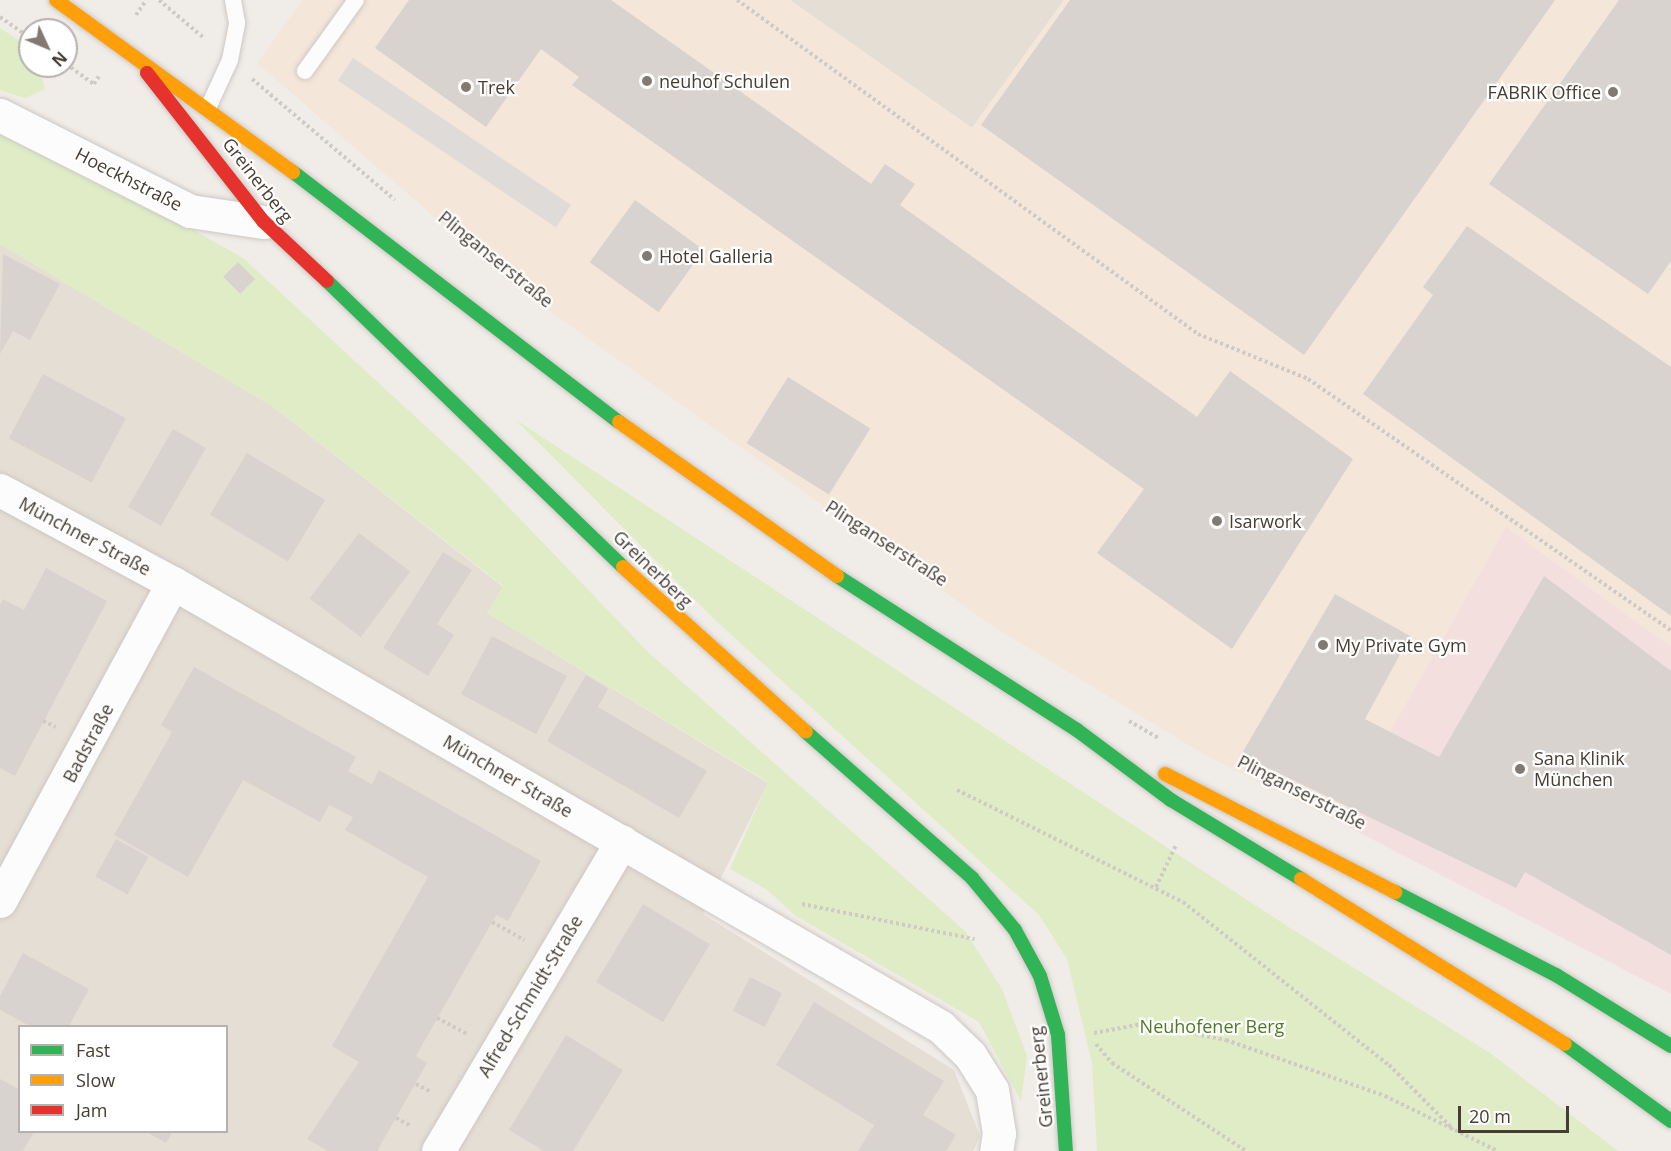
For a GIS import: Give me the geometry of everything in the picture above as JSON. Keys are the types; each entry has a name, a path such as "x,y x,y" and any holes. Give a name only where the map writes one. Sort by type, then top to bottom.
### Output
{"main road":[{"path":"56,0 127,48 208,108 479,318 765,530 1077,730 1171,800 1536,1022 1669,1115"},
{"name":"Greinerberg","path":"127,48 225,166 264,222 479,422 655,599 972,878 1015,930 1040,976 1058,1035 1066,1151"},
{"path":"1077,730 1397,891 1556,975 1671,1046"}],"street":[{"name":"Hoeckhstraße","path":"0,115 190,211 264,222"},
{"name":"Münchner Straße","path":"0,490 172,583 622,841 940,1027 970,1055 992,1090 999,1133 996,1151"},
{"name":"Badstraße","path":"0,900 172,583"},
{"name":"Alfred-Schmidt-Straße","path":"438,1151 622,841"}],"lane":[{"path":"208,108 230,60 237,23 232,0"},
{"path":"305,71 356,0"}],"path":[{"path":"159,0 402,206"},
{"path":"737,0 1198,333 1308,380 1671,630"},
{"path":"0,17 18,30"},
{"path":"78,73 94,84"},
{"path":"1117,714 1165,741"},
{"path":"957,790 1183,902 1310,1000 1389,1065 1454,1129"},
{"path":"1156,888 1180,836"},
{"path":"793,902 984,941"},
{"path":"492,922 507,930"},
{"path":"437,1018 462,1031"},
{"path":"1246,1151 1112,1063 1087,1034 1142,1023 1226,1040 1374,1092 1497,1151"}],"shaded area":[{"path":"303,0 790,0 972,128 1064,0 1671,0 1671,647 1506,527 1339,822 1207,756 994,627 513,285 257,63"},
{"path":"790,0 1064,0 972,128"},
{"path":"353,58 571,205 556,227 338,80"},
{"path":"0,244 272,406 503,587 487,613 768,783 703,914 954,1070 980,1136 973,1151 0,1151"},
{"name":"Sana Klinik München","path":"1506,527 1671,647 1671,994 1339,822"}],"green space":[{"path":"0,28 18,40 18,78 42,78 45,89 25,98 0,90"},
{"path":"0,129 73,163 243,258 470,467 648,652 965,931 1002,989 1027,1056 1021,1101 979,1022 796,916 766,889 730,869 768,782 487,613 503,586 272,406 0,244"},
{"name":"Neuhofener Berg","path":"516,420 1287,926 1490,1053 1618,1151 1097,1151 1092,1063 1067,959 1039,915 713,618"}],"building":[{"path":"409,0 611,0 871,184 885,164 915,184 900,205 1197,417 1230,371 1353,459 1232,649 1097,553 1144,489 572,85 579,77 541,49 486,127 375,48"},
{"path":"1070,0 1555,0 1304,355 981,125"},
{"name":"FABRIK Office","path":"1619,0 1671,0 1671,261 1648,294 1489,184"},
{"name":"Hotel Galleria","path":"635,200 704,250 659,312 590,262"},
{"path":"1467,226 1671,367 1671,616 1363,394 1433,295 1423,287"},
{"path":"3,254 60,284 30,340 13,331 0,354"},
{"path":"238,262 255,279 240,294 223,277"},
{"path":"43,374 126,418 92,483 9,438"},
{"path":"788,377 870,428 829,495 747,443"},
{"path":"173,429 206,448 161,526 128,507"},
{"path":"247,453 325,500 288,562 210,515"},
{"path":"359,533 410,572 361,637 310,598"},
{"path":"443,552 472,570 437,624 454,635 428,676 383,648"},
{"path":"46,568 107,601 15,776 0,768 0,605 3,599 24,610"},
{"name":"Sana Klinik München","path":"1544,576 1671,671 1671,955 1525,872 1516,888 1241,755 1335,594 1410,636 1365,719 1439,757"},
{"path":"492,636 567,676 536,734 461,694"},
{"path":"194,667 356,757 348,771 372,784 379,770 541,861 508,921 496,915 416,1056 427,1063 377,1151 328,1151 307,1139 359,1062 332,1046 428,877 345,830 353,817 329,805 320,822 243,780 188,877 114,835 172,732 161,725"},
{"path":"586,675 608,689 598,707 707,771 679,818 547,741"},
{"path":"116,839 148,857 128,895 95,877"},
{"path":"643,904 710,944 663,1022 596,982"},
{"path":"23,953 89,989 70,1025 28,1025 0,1010 0,996"},
{"path":"750,977 782,993 765,1027 733,1011"},
{"path":"814,1002 944,1081 923,1115 956,1135 946,1151 858,1151 874,1125 776,1065"},
{"path":"566,1035 623,1070 573,1151 544,1151 509,1130"},
{"path":"0,1079 18,1089 18,1133 33,1133 23,1151 0,1151"},
{"path":"148,1133 172,1133 166,1143"}],"traffic: fast":[{"path":"293,172 619,422"},
{"path":"327,281 623,567"},
{"path":"837,576 1077,730 1171,800 1301,879"},
{"path":"806,732 972,878 1015,930 1040,976 1058,1035 1066,1151"},
{"path":"1395,892 1556,975 1671,1046"},
{"path":"1565,1044 1671,1121"}],"traffic: slow":[{"path":"56,0 293,172"},
{"path":"619,422 837,576"},
{"path":"623,567 806,732"},
{"path":"1165,774 1395,892"},
{"path":"1301,879 1565,1044"}],"traffic: jam":[{"path":"147,73 264,222 327,281"}],"place":[{"name":"neuhof Schulen","path":"647,81"},
{"name":"Trek","path":"466,87"},
{"name":"FABRIK Office","path":"1613,92"},
{"name":"Hotel Galleria","path":"647,256"},
{"name":"Isarwork","path":"1217,521"},
{"name":"My Private Gym","path":"1323,645"},
{"name":"Sana Klinik München","path":"1520,769"}]}
